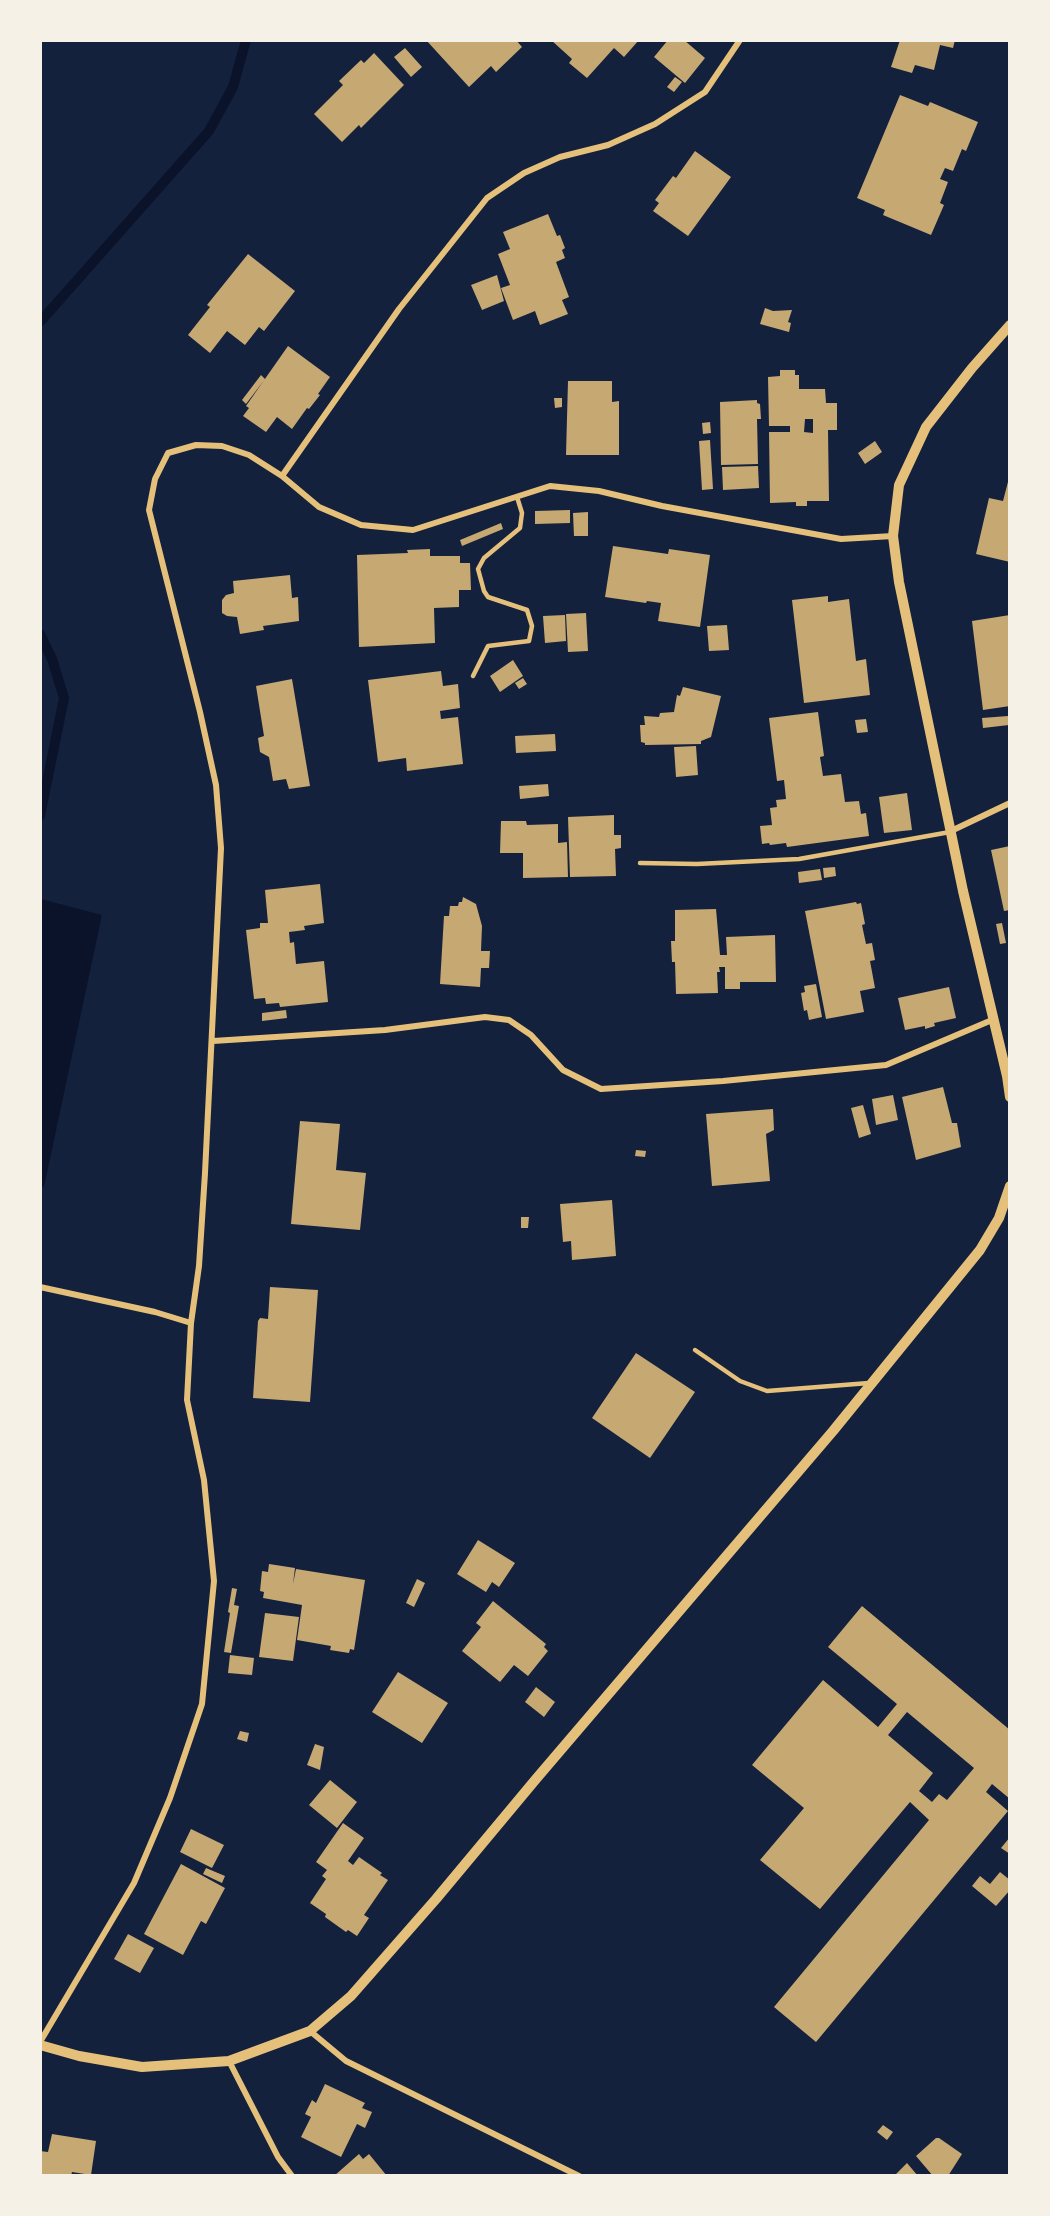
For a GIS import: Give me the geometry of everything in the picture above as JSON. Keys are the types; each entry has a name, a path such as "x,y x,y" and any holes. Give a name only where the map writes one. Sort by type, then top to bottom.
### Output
{"street":[{"path":"282,476 399,309 487,198 524,173 560,157 608,144 655,124 705,92 740,40"},
{"path":"1010,326 972,368 926,427 899,485 893,536 899,582 1010,1097"},
{"path":"893,536 841,539 662,506 599,491 550,486 413,530 361,525 319,507 282,476 249,455 222,446 196,445 168,453 155,479 149,510 216,785 221,848 213,1041 199,1266 191,1323 187,1400 204,1480 214,1581 202,1704 170,1798 134,1883 40,2044 80,2056 142,2067 229,2061 310,2031 351,1996 436,1899 872,1383 980,1250 999,1218 1010,1186"},
{"path":"951,831 1010,803"},
{"path":"213,1041 385,1030 485,1017 509,1020 531,1035 562,1070 601,1089 723,1081 886,1065 992,1020"},
{"path":"40,1287 155,1312 191,1323"},
{"path":"310,2031 346,2061 579,2175"},
{"path":"229,2061 278,2157 292,2175"}],"lane":[{"path":"473,676 489,646 529,641 532,627 527,610 488,597 478,569 484,558 520,528 522,513 517,497"},
{"path":"640,863 697,864 799,859 951,831"},
{"path":"695,1350 740,1381 767,1391 872,1383"}],"water":[{"path":"41,899 102,915 44,1187 40,1186"}],"building":[{"path":"426,40 516,40 522,47 496,72 491,66 469,87"},
{"path":"551,40 639,40 624,57 614,48 587,78 569,63 572,59"},
{"path":"668,40 684,40 705,58 685,83 654,57"},
{"path":"900,40 955,40 953,48 940,45 934,70 915,65 912,73 891,67"},
{"path":"405,48 422,67 411,77 394,57"},
{"path":"374,53 404,85 361,128 359,125 342,142 314,114 343,85 339,81 361,60 364,63"},
{"path":"675,77 682,82 674,92 667,87"},
{"path":"900,95 928,106 930,102 978,122 966,151 962,149 953,171 945,168 940,179 948,182 940,203 944,205 931,235 883,215 885,210 857,198"},
{"path":"695,151 731,177 688,236 653,211 659,203 655,200 673,176 676,178"},
{"path":"548,214 565,248 562,250 565,258 556,262 569,297 562,300 568,314 540,325 535,311 513,320 501,288 510,285 498,254 510,249 503,232"},
{"path":"248,254 295,291 264,331 259,327 245,345 227,331 210,353 188,335 210,307 207,305"},
{"path":"497,275 504,301 482,310 471,285"},
{"path":"765,308 773,311 792,310 788,322 791,323 789,332 760,324"},
{"path":"288,346 330,377 318,394 320,395 292,429 277,417 266,432 243,416 249,408 246,406"},
{"path":"780,370 795,370 795,375 799,375 799,389 825,389 826,403 837,403 837,430 828,430 829,501 807,501 807,506 796,506 796,502 770,503 769,432 790,432 790,426 769,426 768,377 780,376","holes":["805,419 813,419 813,433 804,432"]},
{"path":"261,375 265,379 246,404 242,400"},
{"path":"568,381 612,381 612,402 619,401 619,455 566,455"},
{"path":"554,398 562,398 562,407 555,408"},
{"path":"757,400 760,404 761,419 757,419 758,464 721,465 720,402"},
{"path":"710,422 711,433 703,434 702,423"},
{"path":"710,440 713,489 702,490 699,441"},
{"path":"875,441 882,452 865,464 858,453"},
{"path":"758,466 759,488 723,490 722,467"},
{"path":"1009,478 1010,562 976,554 989,498 1003,501"},
{"path":"570,510 570,523 535,524 535,511"},
{"path":"588,512 588,536 574,536 573,513"},
{"path":"501,523 503,529 462,546 460,540"},
{"path":"613,546 668,554 669,549 710,555 700,627 658,621 661,603 605,597"},
{"path":"430,549 430,556 460,556 460,563 470,563 471,590 459,590 459,607 434,608 435,643 359,647 357,555 408,553 407,550"},
{"path":"290,575 292,598 298,597 299,621 263,626 264,630 240,634 237,617 222,613 222,600 226,595 234,593 233,581"},
{"path":"828,596 828,602 849,599 856,661 866,659 870,695 804,703 792,600"},
{"path":"586,613 588,651 568,652 566,614"},
{"path":"565,615 566,641 545,643 543,616"},
{"path":"1010,615 1010,706 983,710 972,621"},
{"path":"727,625 729,650 709,651 707,626"},
{"path":"513,660 523,676 500,692 490,676"},
{"path":"441,671 443,686 458,684 460,708 440,711 441,719 458,717 463,764 407,771 406,758 378,762 368,680"},
{"path":"523,678 527,684 519,689 515,683"},
{"path":"292,679 310,786 289,789 286,779 273,781 269,757 260,752 258,738 264,736 256,686"},
{"path":"683,687 721,696 711,737 701,741 701,744 645,745 641,742 640,725 645,725 644,716 659,717 660,713 674,712 677,695 680,696"},
{"path":"818,712 824,756 820,757 823,776 841,774 845,802 859,801 861,814 866,813 869,836 787,847 786,843 762,844 760,826 772,825 770,808 777,807 776,800 786,799 784,780 777,781 769,718"},
{"path":"1008,716 1009,725 983,728 982,718"},
{"path":"866,719 868,732 857,733 855,720"},
{"path":"555,734 556,751 516,753 515,736"},
{"path":"696,746 698,775 676,777 674,747"},
{"path":"548,784 549,796 520,799 519,786"},
{"path":"907,793 912,830 884,833 879,797"},
{"path":"614,815 614,835 621,835 621,848 615,849 616,876 570,877 568,817"},
{"path":"501,821 526,821 527,825 558,824 558,843 567,842 568,877 523,878 523,853 500,853"},
{"path":"1010,846 1010,910 1004,911 991,850"},
{"path":"835,867 836,876 824,878 823,868"},
{"path":"820,869 822,880 799,883 798,872"},
{"path":"320,884 324,923 304,926 305,930 289,932 290,943 294,942 296,964 324,961 328,1002 280,1007 279,1003 266,1004 265,998 254,999 246,930 260,928 260,923 268,923 265,890"},
{"path":"463,897 476,904 482,926 481,951 490,951 489,968 481,968 480,987 440,984 444,916 449,916 450,906 458,906"},
{"path":"861,903 866,944 872,943 875,960 870,961 875,988 860,991 864,1012 826,1019 805,911"},
{"path":"716,909 720,955 727,955 726,937 775,935 776,982 740,982 740,989 725,989 725,967 719,967 720,972 717,972 718,993 676,994 675,962 672,962 671,941 675,941 675,910"},
{"path":"1002,923 1006,943 1000,944 996,924"},
{"path":"816,984 822,1017 809,1020 807,1010 804,1011 801,993 805,992 804,986"},
{"path":"949,987 956,1018 934,1023 935,1026 925,1029 925,1026 905,1030 898,998"},
{"path":"286,1010 287,1018 262,1021 262,1013"},
{"path":"943,1087 952,1123 957,1123 961,1147 916,1160 902,1097"},
{"path":"893,1095 898,1120 876,1125 872,1099"},
{"path":"863,1105 871,1134 859,1138 851,1108"},
{"path":"773,1109 774,1130 766,1134 770,1181 712,1186 706,1114"},
{"path":"300,1121 340,1124 336,1170 366,1173 360,1230 291,1224"},
{"path":"636,1150 646,1151 645,1157 635,1156"},
{"path":"612,1200 616,1256 572,1260 571,1241 563,1242 560,1204"},
{"path":"521,1217 529,1217 528,1228 521,1228"},
{"path":"270,1287 318,1290 310,1402 253,1398 258,1321 260,1318 268,1319"},
{"path":"636,1353 695,1392 650,1458 592,1418"},
{"path":"478,1540 515,1563 499,1587 492,1582 486,1592 457,1574"},
{"path":"269,1564 295,1568 293,1584 296,1569 365,1580 354,1650 350,1649 349,1653 330,1650 331,1646 297,1640 302,1605 263,1598 264,1592 260,1591 262,1571 268,1572"},
{"path":"417,1579 425,1583 414,1607 406,1603"},
{"path":"232,1588 237,1589 234,1605 239,1606 231,1653 224,1652"},
{"path":"493,1601 546,1644 544,1647 548,1651 528,1676 514,1665 500,1682 462,1651 481,1627 476,1623"},
{"path":"862,1606 1010,1730 1010,1799 992,1784 986,1792 1008,1811 816,2042 774,2007 929,1820 910,1802 820,1909 760,1860 804,1808 752,1765 823,1680 878,1727 897,1704 828,1647","holes":["907,1712 974,1768 947,1800 939,1794 932,1802 919,1791 933,1773 888,1735"]},
{"path":"265,1613 299,1617 293,1661 259,1657"},
{"path":"230,1655 254,1658 252,1675 228,1673"},
{"path":"398,1672 448,1703 422,1743 372,1712"},
{"path":"536,1687 555,1702 544,1717 525,1702"},
{"path":"240,1731 249,1733 247,1742 237,1739"},
{"path":"315,1744 324,1747 320,1770 307,1765"},
{"path":"330,1780 357,1802 337,1828 309,1805"},
{"path":"343,1823 364,1838 348,1861 353,1865 359,1857 388,1880 364,1915 369,1918 357,1936 348,1930 346,1932 310,1903 326,1879 322,1876 327,1870 316,1862"},
{"path":"191,1829 224,1845 212,1868 180,1852"},
{"path":"1010,1837 1010,1854 1001,1848"},
{"path":"181,1864 225,1888 206,1924 201,1921 183,1955 144,1934"},
{"path":"206,1868 225,1876 222,1883 203,1874"},
{"path":"1000,1872 1010,1880 1010,1890 996,1906 972,1886 980,1876 990,1884"},
{"path":"128,1934 154,1948 140,1973 114,1959"},
{"path":"325,2084 365,2103 362,2108 372,2112 365,2128 357,2124 341,2157 301,2137 311,2117 305,2114 312,2100 316,2103"},
{"path":"883,2125 893,2132 887,2140 877,2132"},
{"path":"52,2134 96,2141 91,2175 72,2172 71,2176 40,2176 40,2151 48,2152"},
{"path":"936,2138 962,2154 948,2176 933,2176 916,2156"},
{"path":"359,2154 363,2159 369,2154 387,2176 334,2176"},
{"path":"907,2163 918,2176 894,2176"}],"waterway":[{"path":"40,322 209,131 233,87 246,40"},
{"path":"40,634 52,659 64,698 40,816"}]}
